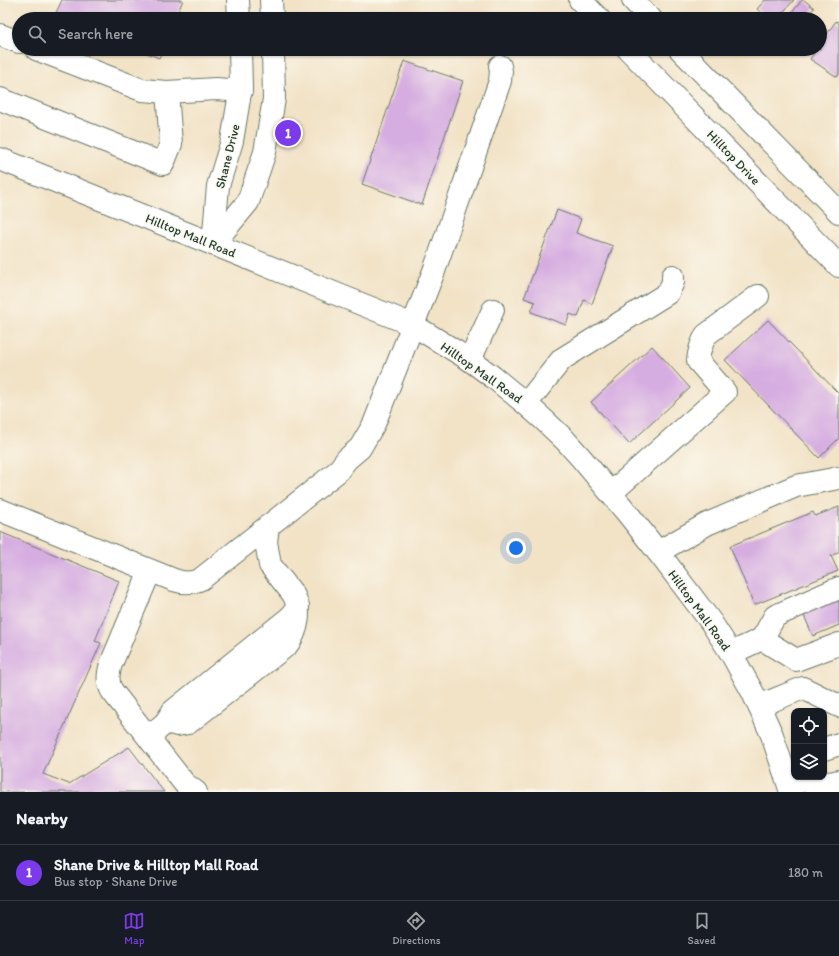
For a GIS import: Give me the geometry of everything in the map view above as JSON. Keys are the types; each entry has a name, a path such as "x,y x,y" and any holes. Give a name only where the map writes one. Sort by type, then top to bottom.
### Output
{"street":[{"path":"238,0 239,12"},
{"path":"272,0 272,12"},
{"path":"580,0 592,12"},
{"path":"633,0 644,12"},
{"path":"0,35 12,39"},
{"path":"54,56 142,90 168,92 216,89 241,91"},
{"name":"Shane Drive","path":"213,244 218,186 232,141 241,91 240,56"},
{"path":"213,244 248,202 265,152 274,99 273,56"},
{"name":"Hilltop Drive","path":"635,56 839,266"},
{"path":"687,56 839,212"},
{"path":"0,510 181,583 192,583 197,581 337,472 347,459 360,448 374,424 434,271 500,81 500,66"},
{"path":"0,99 163,164 171,144 168,92"},
{"name":"Hilltop Mall Road","path":"0,159 413,326 470,360 493,376 565,440 611,493 711,622 732,653 753,693 791,782"},
{"path":"526,404 562,359 668,293 673,282 673,276"},
{"path":"611,493 725,392 698,361 701,343 706,335 758,296"},
{"path":"470,360 493,310"},
{"path":"658,552 707,524 796,486 839,478"},
{"path":"149,736 166,722 173,711 289,618 298,606 293,594 270,565 266,542 268,526"},
{"path":"150,571 111,664 108,678 112,691 149,736 184,783 196,792"},
{"path":"732,653 762,640 775,616 839,588"},
{"path":"762,640 796,660 803,688"},
{"path":"796,660 839,644"},
{"path":"759,706 803,688 839,706"},
{"path":"827,748 839,744"},
{"path":"791,782 831,783 839,781"}],"building":[{"path":"62,0 183,0 178,12 56,12"},
{"path":"765,0 794,0 783,12 761,12 757,9"},
{"path":"802,0 814,8 811,12 793,12"},
{"path":"836,21 839,23 839,74 837,77 810,59 812,56 827,56 827,34"},
{"path":"404,61 463,81 422,205 362,184"},
{"path":"557,210 581,219 576,233 613,246 592,304 584,300 578,317 570,314 566,325 531,312 535,302 524,298"},
{"path":"768,320 839,394 839,438 819,458 725,360"},
{"path":"652,346 690,388 629,444 591,402"},
{"path":"839,507 839,552 831,556 838,571 754,605 730,546 813,512 815,516"},
{"path":"0,532 119,581 95,641 101,643 43,774 69,784 129,747 164,792 0,792"},
{"path":"839,595 839,625 813,636 802,611"}],"place":[{"name":"Shane Drive & Hilltop Mall Road","path":"288,133"}]}
